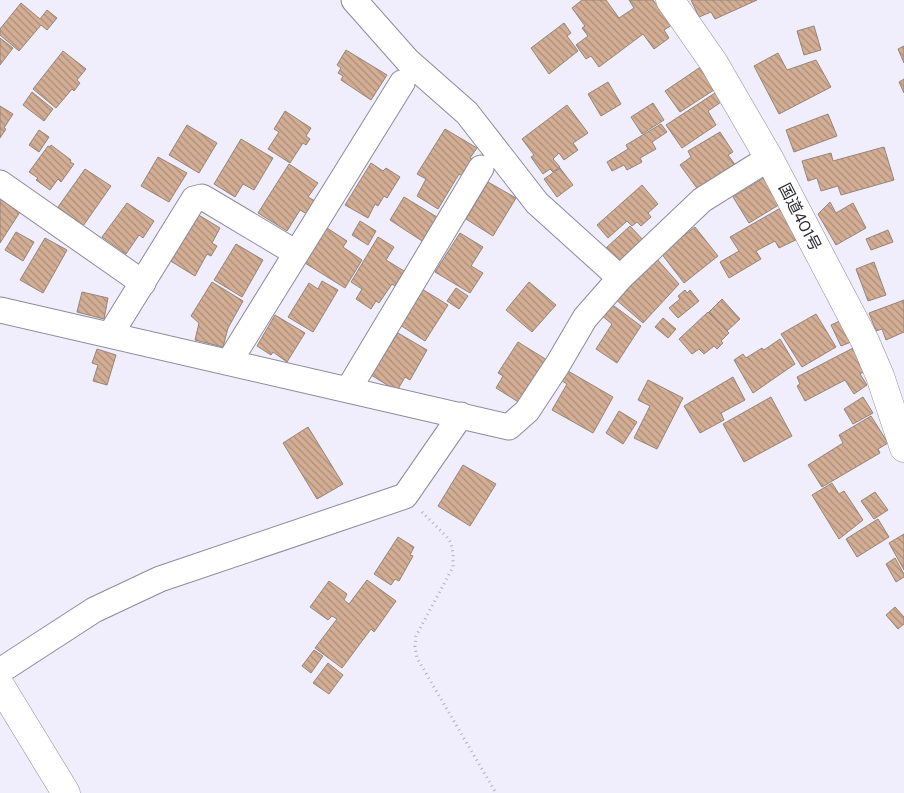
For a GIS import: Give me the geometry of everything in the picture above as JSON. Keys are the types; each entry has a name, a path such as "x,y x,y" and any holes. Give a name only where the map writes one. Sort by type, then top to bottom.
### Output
{"main road":[{"name":"国道401号","path":"670,0 714,63 769,158 876,367 904,448"},
{"path":"0,685 66,793"}],"street":[{"path":"354,0 408,61 467,113 537,204 620,278"},
{"path":"229,362 402,84"},
{"path":"0,310 509,427 527,411 586,318 620,278 702,200 769,158"},
{"path":"348,390 481,168"},
{"path":"0,183 143,283"},
{"path":"110,335 194,199 202,197 296,253"},
{"path":"0,672 94,610 160,579 406,496 461,415"}],"path":[{"path":"406,496 451,543 454,567 416,636 417,658 496,793"}],"building":[{"path":"582,0 606,0 619,18 634,8 629,0 653,0 672,25 664,30 669,38 654,49 643,34 599,67 591,56 586,59 576,45 588,36 582,28 585,26 572,8"},
{"path":"691,0 757,0 715,19 711,12 699,17"},
{"path":"21,3 40,19 47,10 57,18 47,30 41,25 19,51 0,35 0,29"},
{"path":"564,23 571,33 567,36 578,51 549,74 531,48"},
{"path":"814,26 821,50 804,55 797,31"},
{"path":"0,38 13,48 0,65"},
{"path":"904,46 904,63 898,49"},
{"path":"346,50 387,75 371,100 341,80 343,76 338,73 341,68 337,65"},
{"path":"63,51 86,69 77,80 80,83 74,91 72,89 56,108 33,89"},
{"path":"778,53 787,70 816,60 831,87 779,114 754,66"},
{"path":"702,66 717,88 680,112 665,91"},
{"path":"904,79 904,93 899,82"},
{"path":"608,82 621,104 601,116 588,94"},
{"path":"718,91 724,100 708,111 716,125 682,148 666,125"},
{"path":"32,92 53,109 44,121 23,105"},
{"path":"653,103 664,120 642,134 631,117"},
{"path":"567,105 588,133 573,143 578,150 564,160 559,153 553,159 560,167 553,172 550,169 543,174 531,157 534,155 522,139"},
{"path":"0,106 13,114 0,138"},
{"path":"285,111 311,128 306,136 310,139 306,145 303,143 290,163 268,149 279,132 274,129"},
{"path":"828,114 837,136 794,152 786,130"},
{"path":"661,124 667,132 652,142 656,149 640,158 642,162 627,170 624,165 612,171 607,162 628,149 626,145"},
{"path":"187,125 217,143 199,173 169,155"},
{"path":"445,129 477,148 470,158 474,160 464,177 459,174 438,209 417,196 426,179 417,174"},
{"path":"39,130 49,137 39,152 29,145"},
{"path":"720,132 733,152 728,155 736,166 699,191 680,165 691,157 688,151"},
{"path":"241,139 273,158 254,190 243,184 235,197 214,184"},
{"path":"51,145 74,164 61,182 58,179 50,190 36,180 38,178 29,172 48,146 50,147"},
{"path":"884,147 894,180 841,195 838,186 821,191 817,178 808,181 802,161 831,153 833,161"},
{"path":"158,157 187,173 169,202 141,186"},
{"path":"371,163 383,171 386,168 400,177 387,198 384,196 378,206 375,204 368,218 345,205"},
{"path":"289,164 318,183 308,197 315,201 307,214 300,210 287,231 258,213"},
{"path":"560,168 573,185 557,197 544,179"},
{"path":"85,169 111,186 83,226 58,207"},
{"path":"765,177 782,203 749,223 733,197"},
{"path":"488,182 516,198 493,236 466,219"},
{"path":"642,185 658,204 648,213 651,217 641,226 637,222 632,226 627,221 608,238 597,225"},
{"path":"404,197 437,217 422,241 390,220"},
{"path":"0,199 20,212 0,243"},
{"path":"830,202 836,213 853,203 866,228 836,245 818,214"},
{"path":"127,203 154,221 143,238 139,235 126,254 102,237"},
{"path":"784,206 802,237 779,248 775,241 756,251 761,259 729,278 720,262 739,251 730,237"},
{"path":"197,214 220,228 212,243 217,246 211,256 207,254 195,276 169,260"},
{"path":"360,221 376,231 368,245 352,235"},
{"path":"630,226 645,242 621,265 606,248"},
{"path":"695,227 718,256 684,283 661,253"},
{"path":"327,228 347,241 343,247 362,260 345,288 305,263"},
{"path":"888,230 893,242 871,250 866,239"},
{"path":"16,232 34,242 23,261 5,250"},
{"path":"460,233 483,247 471,266 483,273 470,293 435,272"},
{"path":"378,237 394,247 386,260 404,271 395,286 392,284 379,303 376,301 371,309 356,299 362,289 351,282"},
{"path":"45,238 67,250 43,293 20,280"},
{"path":"236,244 263,260 242,297 214,280"},
{"path":"656,258 679,284 643,323 614,298"},
{"path":"874,262 886,295 868,301 856,269"},
{"path":"322,281 338,290 313,332 288,317 309,283 318,289"},
{"path":"212,282 243,301 228,328 223,347 195,340 199,323 191,316"},
{"path":"529,282 556,305 532,332 506,310"},
{"path":"456,288 468,296 459,309 447,301"},
{"path":"422,289 448,305 425,341 400,325"},
{"path":"685,290 687,293 690,290 699,301 678,318 669,308 680,299 678,296"},
{"path":"82,292 108,298 104,319 77,312"},
{"path":"722,299 740,319 727,331 709,312"},
{"path":"904,300 904,332 886,340 882,329 876,331 869,313"},
{"path":"610,303 641,326 617,363 596,349 612,324 601,315"},
{"path":"708,312 729,333 721,341 723,343 717,349 714,346 704,354 699,349 692,354 679,339"},
{"path":"816,314 836,347 802,367 781,334"},
{"path":"275,315 305,333 287,362 273,352 271,355 257,346"},
{"path":"663,318 676,329 668,338 655,327"},
{"path":"846,318 856,340 841,346 831,325"},
{"path":"398,333 427,350 410,380 405,377 397,391 371,375"},
{"path":"780,339 795,364 753,393 734,360 743,354 746,358 762,348 764,350"},
{"path":"518,342 547,360 520,403 496,388 503,376 498,373"},
{"path":"857,346 869,369 860,374 867,385 854,394 845,380 805,401 797,386 800,384 797,377"},
{"path":"97,349 116,355 107,385 93,381 98,365 92,363"},
{"path":"568,371 613,397 593,433 552,410 567,384 562,381"},
{"path":"733,377 745,400 721,413 724,420 700,433 684,406"},
{"path":"648,380 683,398 657,449 634,438 650,406 638,400"},
{"path":"771,397 792,436 744,462 723,424"},
{"path":"863,397 873,413 853,424 844,409"},
{"path":"619,411 637,422 623,444 606,433"},
{"path":"871,416 888,443 878,449 880,453 822,487 808,465 843,443 839,435"},
{"path":"308,427 343,484 317,499 283,443"},
{"path":"463,465 496,484 470,526 438,506"},
{"path":"832,483 839,494 844,491 863,520 839,539 812,495"},
{"path":"875,492 888,510 874,519 861,501"},
{"path":"878,519 889,537 857,557 846,539"},
{"path":"904,534 904,570 889,543"},
{"path":"398,537 414,547 410,555 413,556 399,581 395,579 391,585 374,574"},
{"path":"895,558 904,574 904,577 896,582 886,564"},
{"path":"367,580 396,601 374,632 371,629 342,668 315,648 337,619 332,616 328,620 310,607 329,581 347,594 344,600 349,604"},
{"path":"895,607 904,617 904,624 898,629 886,615"},
{"path":"314,650 323,656 311,673 302,666"},
{"path":"328,663 343,675 329,694 313,683"}]}
